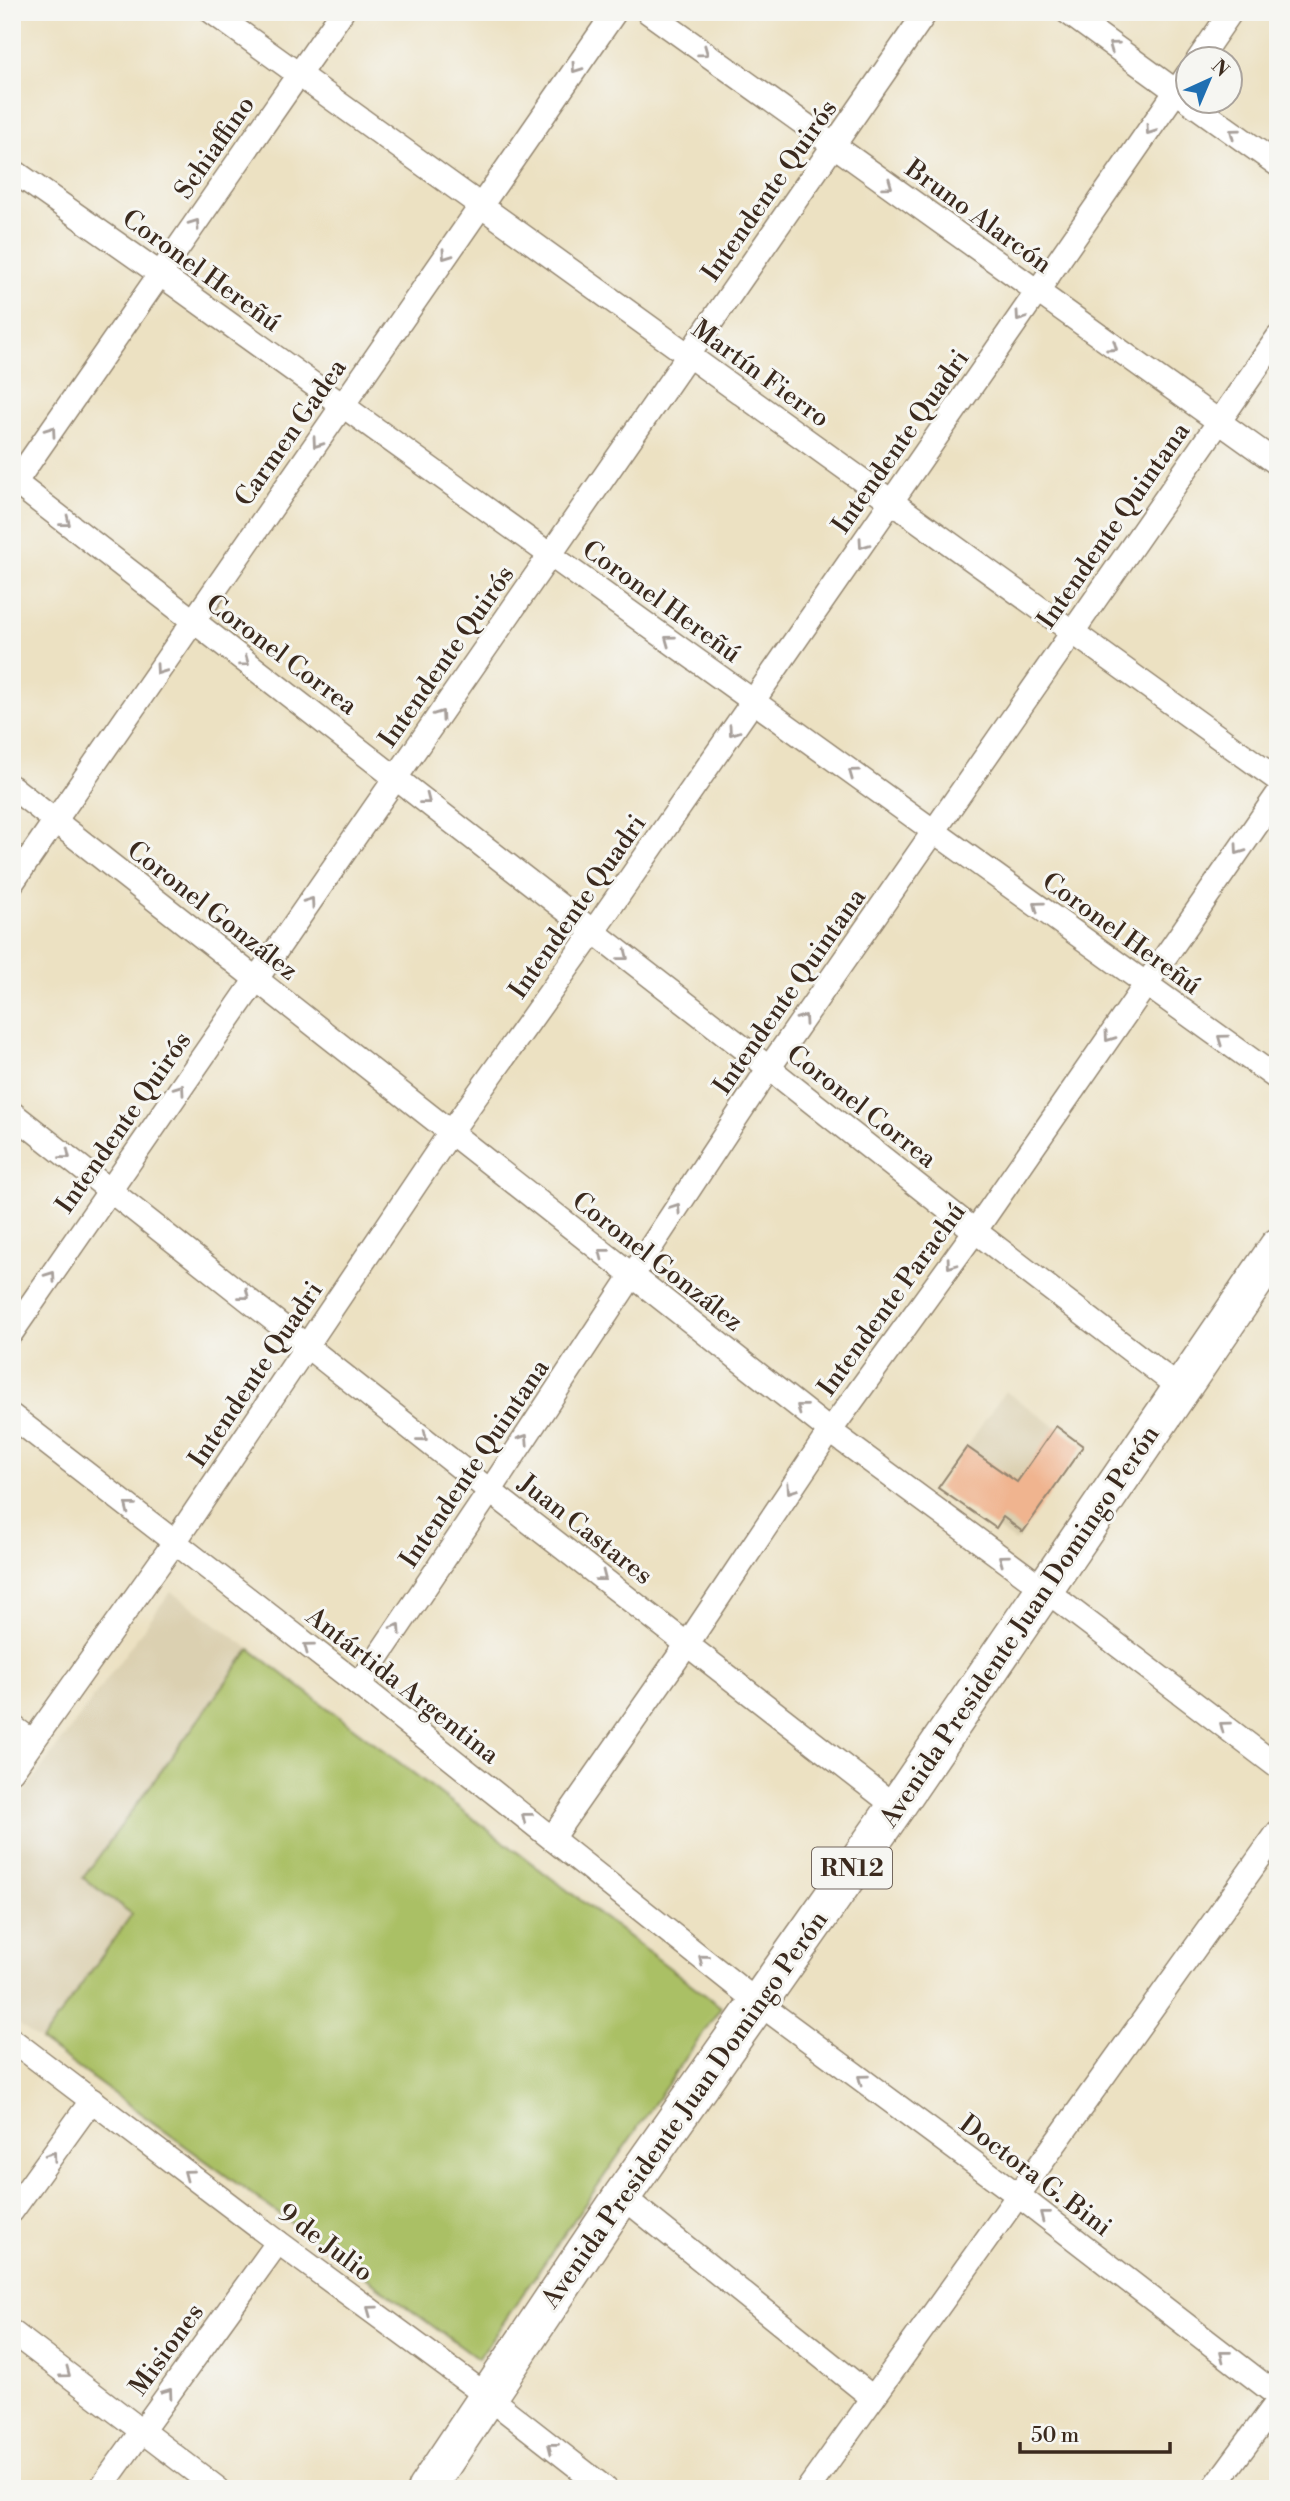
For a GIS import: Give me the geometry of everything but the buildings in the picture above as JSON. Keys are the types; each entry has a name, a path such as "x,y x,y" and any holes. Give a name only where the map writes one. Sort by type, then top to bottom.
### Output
{"highway":[{"name":"Avenida Presidente Juan Domingo Perón","path":"426,2489 622,2196 896,1807 1278,1247"}],"street":[{"name":"Martín Fierro","path":"212,12 1278,780"},
{"name":"Schiaffino","path":"13,483 342,12"},
{"name":"Carmen Gadea","path":"12,883 614,12"},
{"name":"Bruno Alarcón","path":"648,12 1278,464"},
{"name":"Intendente Quirós","path":"12,1332 926,12"},
{"path":"1067,12 1174,84"},
{"path":"1208,46 1231,12"},
{"name":"Intendente Quadri","path":"12,1771 174,1543 450,1133 1037,293 1174,108"},
{"path":"1216,116 1278,165"},
{"name":"Coronel Hereñú","path":"12,170 1278,1079"},
{"name":"Intendente Quintana","path":"359,1685 769,1068 1278,337"},
{"name":"Coronel Correa","path":"13,483 397,777 975,1231 1181,1389"},
{"name":"Coronel González","path":"12,787 830,1431 1044,1589 1278,1768"},
{"name":"Intendente Parachú","path":"552,1838 688,1643 830,1431 975,1231 1278,794"},
{"name":"Juan Castares","path":"12,1112 490,1491 896,1807"},
{"name":"Antártida Argentina","path":"12,1416 359,1685 757,2002"},
{"path":"12,1726 33,1742"},
{"path":"808,2489 1278,1832"},
{"name":"Doctora G. Bini","path":"757,2002 1019,2196 1278,2399"},
{"name":"9 de Julio","path":"12,2040 278,2242 487,2396 606,2489"},
{"path":"12,2211 92,2101"},
{"path":"622,2196 873,2398"},
{"name":"Misiones","path":"100,2489 278,2242"},
{"path":"12,2332 218,2489"},
{"path":"1213,2489 1278,2399"}],"shaded area":[{"path":"1005,1391 1083,1446 1016,1542 938,1488"},
{"path":"171,1591 250,1649 83,1877 132,1914 41,2041 12,2020 12,1809"}],"green space":[{"path":"250,1649 721,2007 478,2359 41,2041 132,1914 83,1878"}]}
